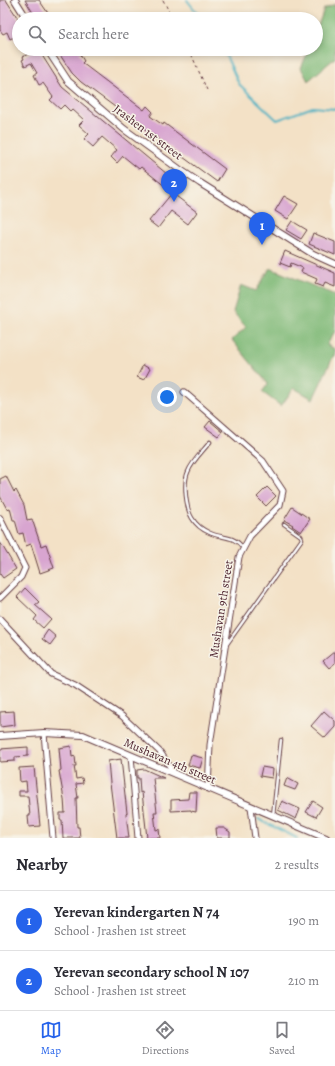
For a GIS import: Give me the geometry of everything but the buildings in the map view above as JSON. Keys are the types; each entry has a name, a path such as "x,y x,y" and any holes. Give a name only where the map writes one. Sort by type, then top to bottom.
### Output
{"street":[{"path":"15,0 23,12"},
{"name":"Jrashen 1st street","path":"52,56 68,81 124,129 179,170 313,254 335,264"},
{"name":"Mushavan 9th street","path":"184,392 263,461 283,491 280,505 250,536 240,557 210,745 208,789"},
{"path":"0,518 25,568 21,577 0,598"},
{"path":"0,619 51,674 75,685 122,716 160,752 175,774"},
{"path":"44,733 53,838"},
{"name":"Mushavan 4th street","path":"0,736 44,733 83,735 326,838"},
{"path":"131,756 138,838"},
{"path":"251,807 255,838"}],"lane":[{"path":"210,442 187,473 185,487 191,517 196,524 205,530 212,534 235,539 240,542 243,548"},
{"path":"226,646 302,539 301,536 284,524"},
{"path":"273,816 280,740"}],"path":[{"path":"162,0 169,12"},
{"path":"192,56 207,90"}],"green space":[{"path":"335,4 335,58 308,81 301,68 306,56 323,56 324,9"},
{"path":"270,268 335,295 335,331 327,345 335,349 335,353 313,399 294,388 281,406 262,392 268,384 232,340 246,327 233,312 241,285 256,291"}],"waterway":[{"path":"187,0 196,12"},
{"path":"226,56 239,84 277,120 313,107 335,109"},
{"path":"258,819 297,838"}],"place":[{"name":"Yerevan secondary school N 107","path":"174,202"},
{"name":"Yerevan kindergarten N 74","path":"262,245"}]}
